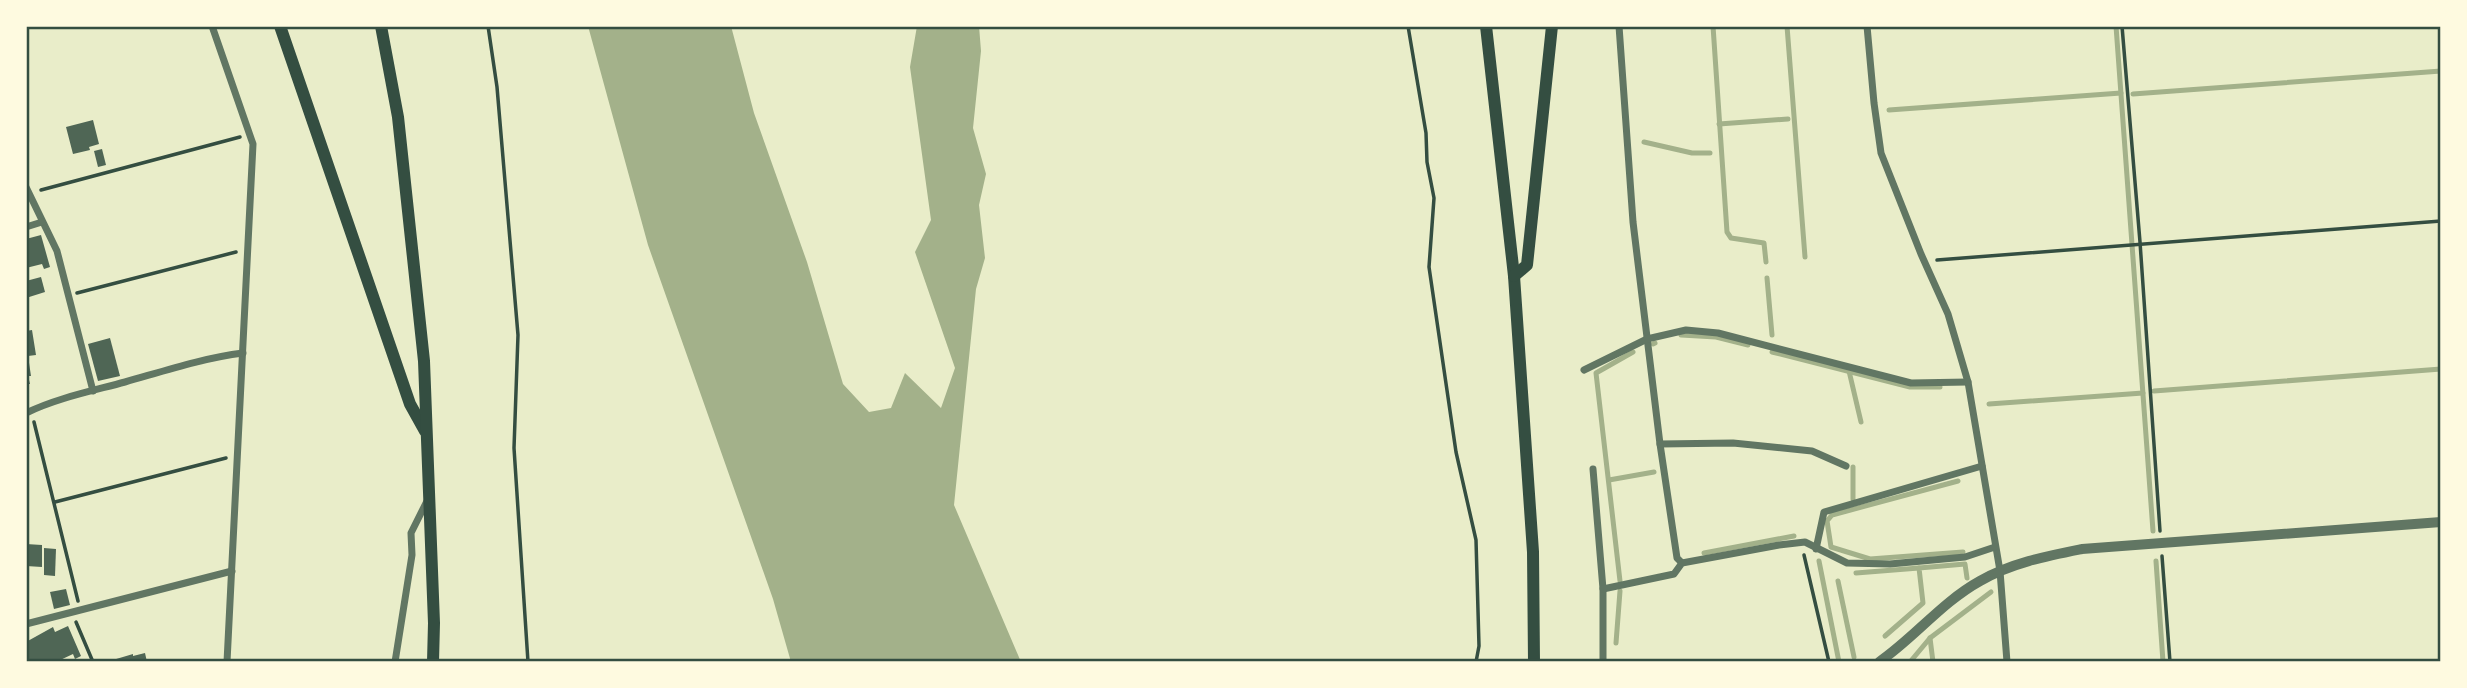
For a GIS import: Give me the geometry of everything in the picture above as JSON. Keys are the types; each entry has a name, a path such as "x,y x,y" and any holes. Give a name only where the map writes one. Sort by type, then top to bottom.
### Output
{"main road":[{"path":"280,26 410,404 427,435"},
{"path":"381,26 399,131 424,361 434,623 433,662"},
{"path":"1486,26 1514,276 1533,552 1534,662"},
{"path":"1514,276 1527,265 1552,26"}],"street":[{"path":"212,26 253,144 227,662"},
{"path":"1619,26 1633,222 1660,444 1677,558 1682,564"},
{"path":"1867,26 1881,153 1948,314 1968,382 2000,571 2007,662"},
{"path":"28,190 57,251 93,391"},
{"path":"26,227 42,222"},
{"path":"1584,370 1647,339 1686,330 1718,333 1911,383 1968,382"},
{"path":"27,413 42,405 220,356 243,353"},
{"path":"1660,444 1733,443 1812,451 1846,466"},
{"path":"1816,549 1824,512 1982,466"},
{"path":"1593,470 1603,589 1603,662"},
{"path":"394,662 412,555 411,533 429,497"},
{"path":"1879,662 1978,581 2038,558 2082,549 2441,522"},
{"path":"1603,589 1674,574 1682,564 1801,543 1847,563 1890,564 1965,557 1995,547"},
{"path":"26,624 232,571"}],"path":[{"path":"488,26 497,87 518,335 514,448 528,662"},
{"path":"1408,26 1434,198 1429,267 1456,452 1476,540 1479,646 1476,662"},
{"path":"2122,26 2170,662"},
{"path":"28,190 249,134"},
{"path":"1925,261 2140,242 2441,221"},
{"path":"68,295 247,249"},
{"path":"27,413 34,421 78,600 75,611 93,662"},
{"path":"55,502 223,458 238,457"},
{"path":"1801,543 1829,662"}],"shaded area":[{"path":"588,26 731,26 754,113 807,262 843,384 869,412 891,408 905,373 941,408 955,368 915,252 931,220 910,67 917,26 979,26 981,51 973,128 986,174 979,205 985,258 976,289 954,505 1021,662 791,662 773,599 648,245"}],"building":[{"path":"93,120 99,144 89,147 90,150 73,154 66,127"},
{"path":"102,149 106,165 98,167 94,151"},
{"path":"41,235 50,267 44,269 42,264 26,268 26,239"},
{"path":"41,277 45,292 26,298 26,281"},
{"path":"32,330 36,355 28,356 31,376 28,376 30,384 26,384 26,331"},
{"path":"110,338 120,376 98,381 88,344"},
{"path":"26,544 42,545 42,567 26,566"},
{"path":"44,548 56,549 55,576 44,575"},
{"path":"66,589 70,605 54,609 50,592"},
{"path":"68,626 81,656 75,659 73,654 56,662 26,662 26,642 53,627 55,632"},
{"path":"145,653 147,662 106,662 133,654"}],"waterway":[{"path":"1713,26 1727,232 1731,238 1764,243 1766,262"},
{"path":"1787,26 1805,257"},
{"path":"2116,26 2153,531"},
{"path":"2133,94 2441,71"},
{"path":"1889,110 2121,93"},
{"path":"1719,124 1788,119"},
{"path":"1644,142 1692,153 1710,153"},
{"path":"1767,278 1772,335"},
{"path":"1681,335 1716,337 1748,345"},
{"path":"1620,581 1596,373 1633,352"},
{"path":"1772,352 1910,387 1940,387"},
{"path":"2154,391 2441,369"},
{"path":"1849,371 1861,422"},
{"path":"1989,404 2143,393"},
{"path":"1853,467 1853,499"},
{"path":"1609,480 1654,472"},
{"path":"1958,481 1832,515 1827,521 1831,547 1870,559 1963,552"},
{"path":"1704,553 1794,536"},
{"path":"1819,561 1839,662"},
{"path":"2156,561 2163,662"},
{"path":"1885,636 1923,603 1919,568 1965,564 1967,578"},
{"path":"1856,573 1919,568"},
{"path":"1838,581 1854,657"},
{"path":"1616,643 1620,591"},
{"path":"1910,662 1930,638 1991,592"},
{"path":"1930,638 1933,662"}]}
